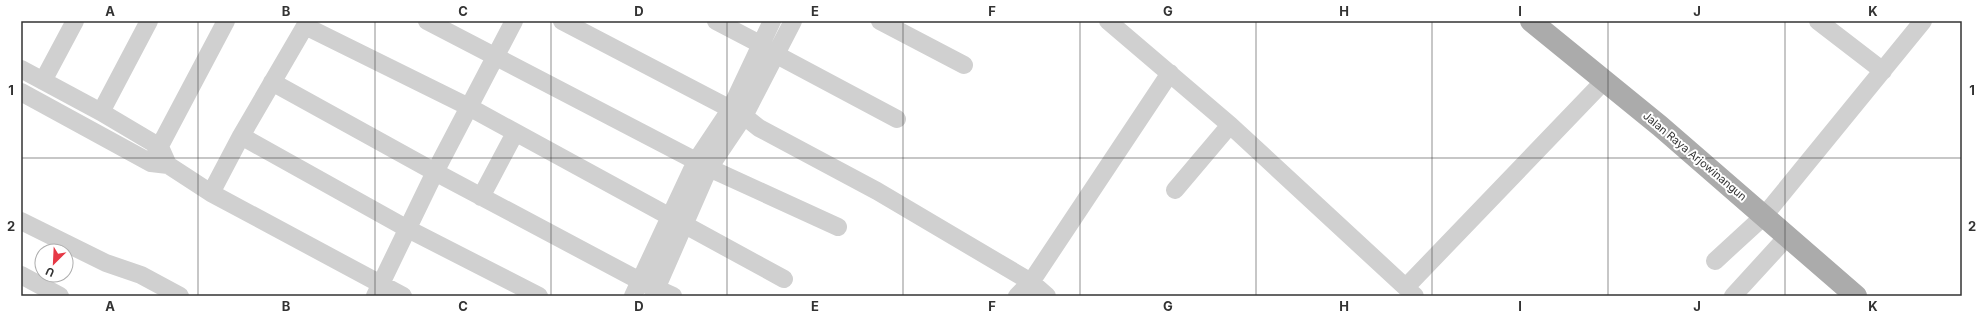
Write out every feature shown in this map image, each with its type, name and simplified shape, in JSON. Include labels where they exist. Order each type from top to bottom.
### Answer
[{"type":"main road","name":"Jalan Raya Arjowinangun","points":[[1532,21],[1660,126],[1856,296]]},
{"type":"street","points":[[44,81],[75,21]]},
{"type":"street","points":[[101,112],[149,21]]},
{"type":"street","points":[[151,163],[226,21]]},
{"type":"street","points":[[427,21],[702,164],[838,227]]},
{"type":"street","points":[[378,290],[406,228],[514,21]]},
{"type":"street","points":[[562,21],[737,113],[759,128],[877,191],[1032,282],[1047,296]]},
{"type":"street","points":[[716,21],[760,44]]},
{"type":"street","points":[[737,113],[760,44],[772,21]]},
{"type":"street","points":[[655,292],[678,221],[702,164],[775,54],[793,21]]},
{"type":"street","points":[[880,21],[964,65]]},
{"type":"street","points":[[1108,21],[1230,125],[1410,291],[1604,81]]},
{"type":"street","points":[[1818,21],[1883,71]]},
{"type":"street","points":[[1715,262],[1764,216],[1923,21]]},
{"type":"street","points":[[211,193],[241,136],[306,24],[469,108],[784,279]]},
{"type":"street","points":[[775,54],[897,119]]},
{"type":"street","points":[[21,69],[101,112],[160,147],[168,165]]},
{"type":"street","points":[[1017,296],[1032,282],[1170,73]]},
{"type":"street","points":[[272,82],[481,197],[637,288],[673,296]]},
{"type":"street","points":[[21,92],[151,163],[168,165],[211,193],[378,290],[403,296]]},
{"type":"street","points":[[1175,190],[1230,125]]},
{"type":"street","points":[[481,197],[515,133]]},
{"type":"street","points":[[241,136],[406,228],[539,296]]},
{"type":"street","points":[[21,221],[106,263],[141,275],[180,296]]},
{"type":"street","points":[[637,288],[678,221]]},
{"type":"street","points":[[1733,296],[1787,237]]},
{"type":"street","points":[[21,275],[60,296]]}]
